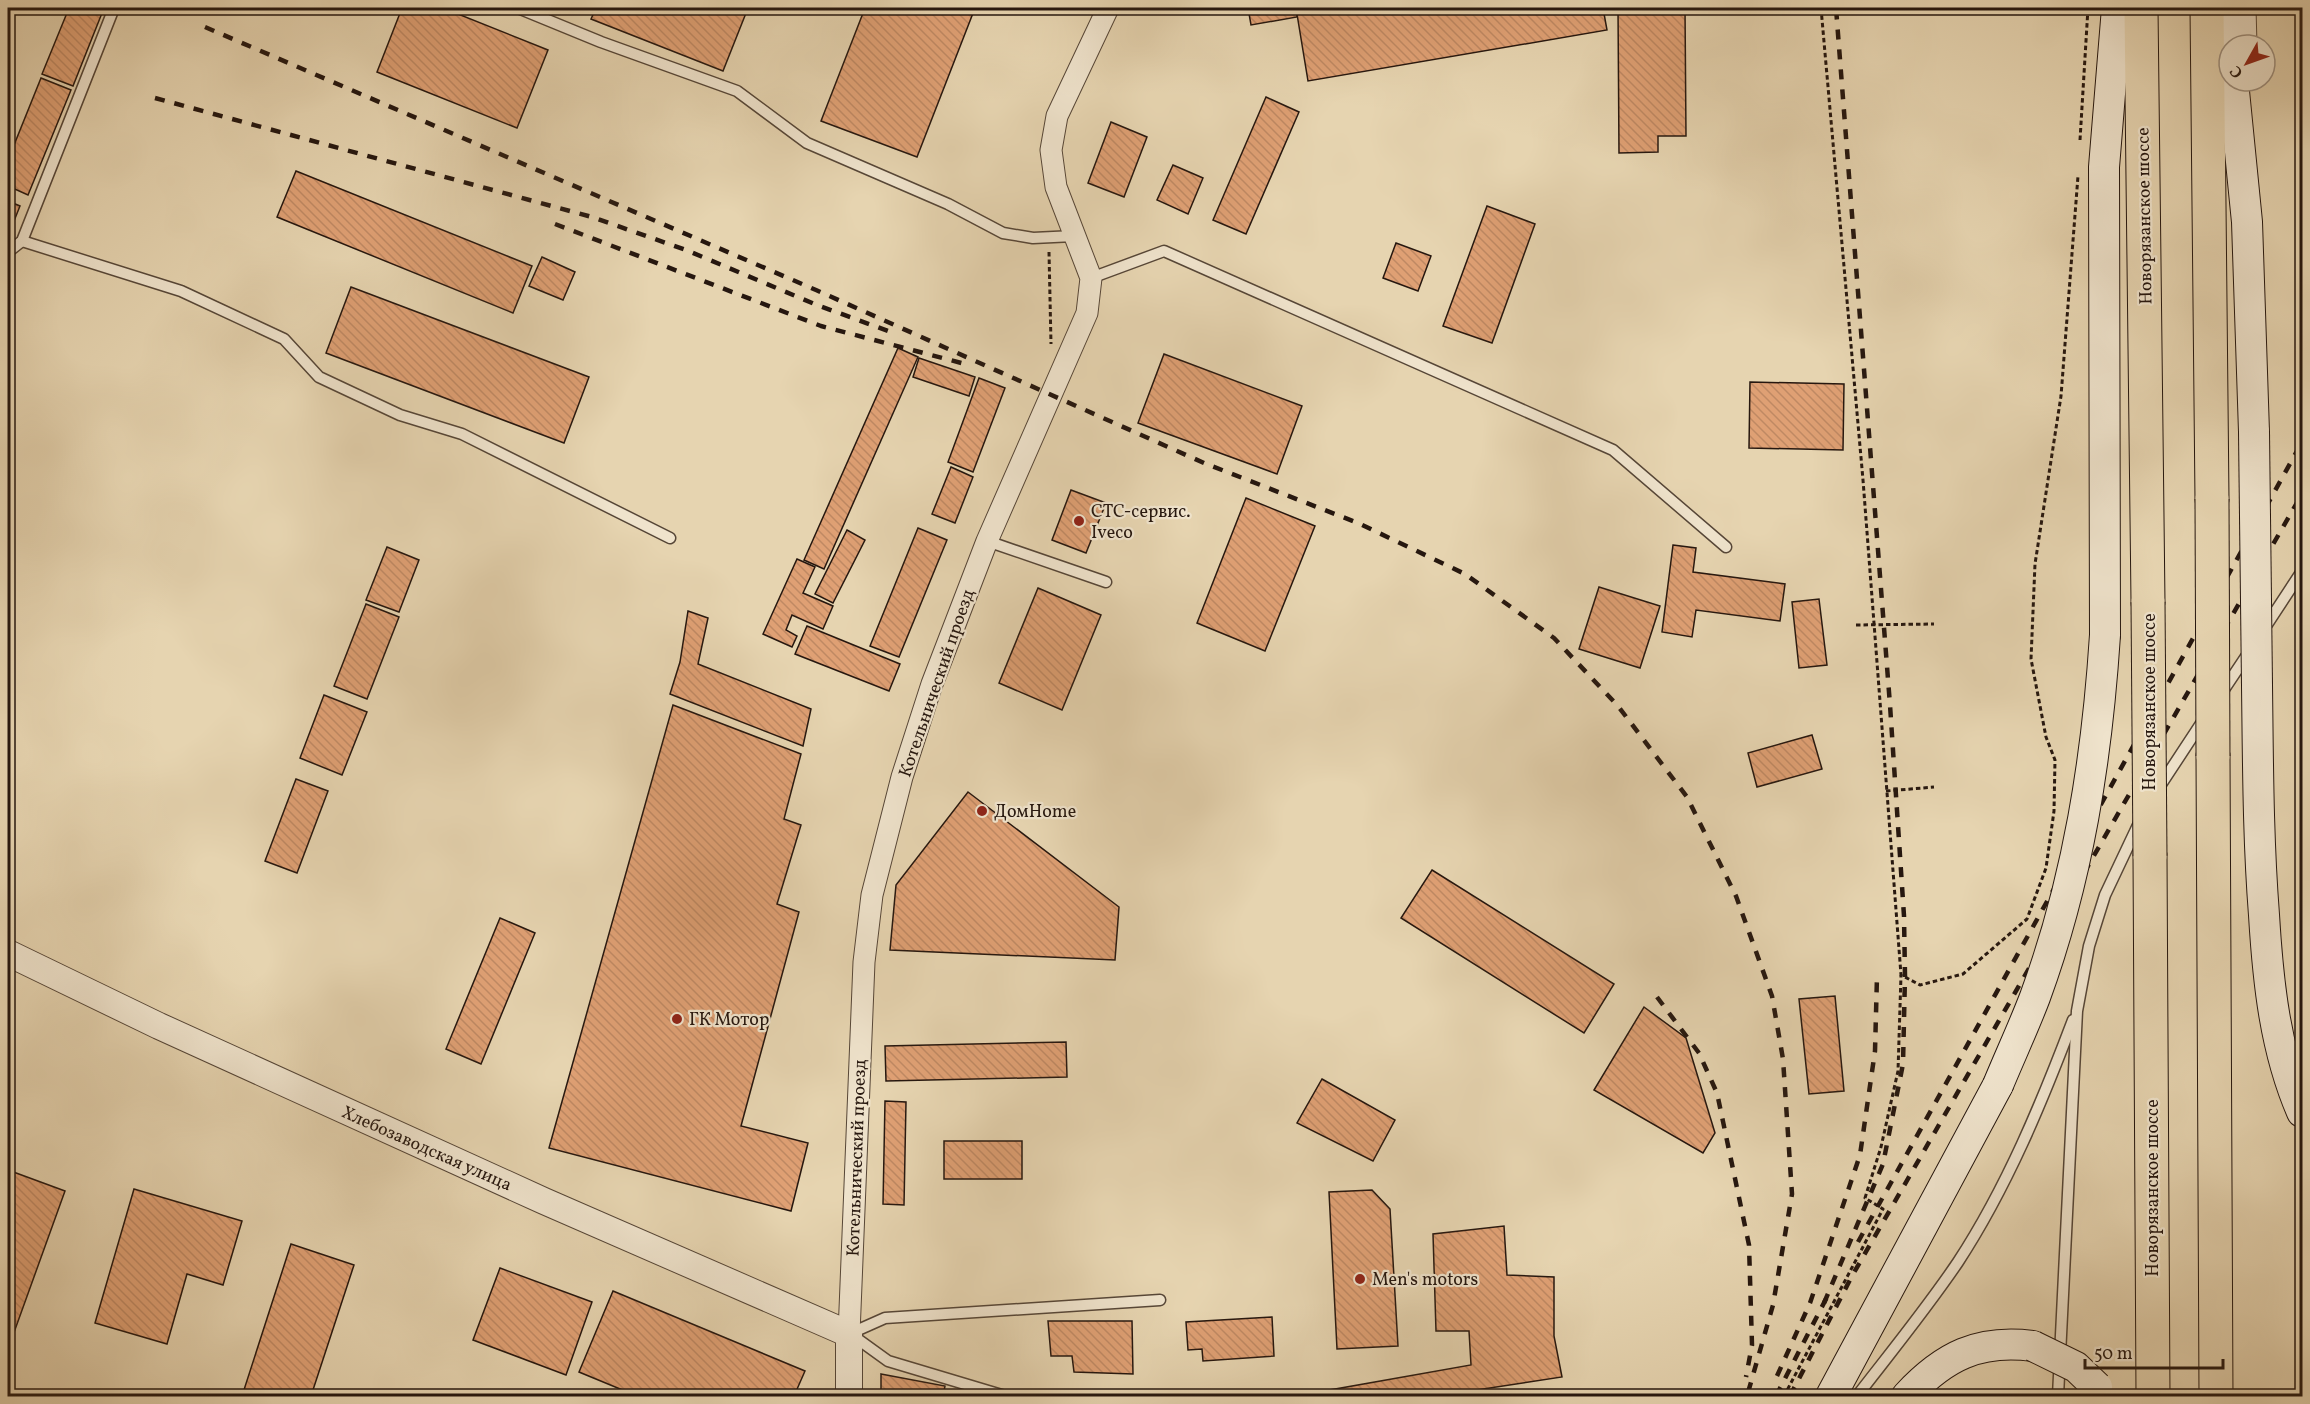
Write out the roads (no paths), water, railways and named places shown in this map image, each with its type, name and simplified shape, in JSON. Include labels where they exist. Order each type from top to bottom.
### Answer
[{"type":"highway","name":"Новорязанское шоссе","points":[[2141,8],[2148,602],[2153,1396]]},
{"type":"highway","points":[[2207,8],[2212,499],[2216,1396]]},
{"type":"main road","points":[[1831,1396],[1998,1085],[2035,997],[2072,874],[2087,805],[2095,753],[2104,635],[2104,167],[2117,8]]},
{"type":"main road","points":[[2226,8],[2229,33]]},
{"type":"main road","points":[[2235,93],[2247,222],[2254,432],[2259,851],[2267,969],[2280,1044],[2302,1112]]},
{"type":"main road","points":[[1907,1396],[1925,1377],[1960,1354],[1982,1347],[2011,1343],[2034,1346],[2076,1367],[2100,1392]]},
{"type":"street","name":"Котельнический проезд","points":[[849,1396],[849,1334],[864,962],[872,895],[902,777],[932,684],[987,541],[1087,313],[1091,278],[1056,187],[1051,150],[1057,116],[1108,8]]},
{"type":"street","points":[[2245,8],[2246,33]]},
{"type":"street","points":[[2246,93],[2247,222]]},
{"type":"street","name":"Хлебозаводская улица","points":[[8,953],[159,1026],[523,1191],[849,1334]]},
{"type":"lane","points":[[8,252],[22,241],[114,8]]},
{"type":"lane","points":[[518,8],[601,42],[737,91],[807,143],[948,204],[1003,233],[1033,238],[1074,236]]},
{"type":"lane","points":[[22,241],[191,296],[284,339],[319,377],[400,415],[462,434],[670,538]]},
{"type":"lane","points":[[1091,278],[1164,251],[1614,450],[1726,547]]},
{"type":"lane","points":[[987,541],[1106,582]]},
{"type":"lane","points":[[2058,1396],[2077,1011],[2089,946],[2098,916],[2131,837],[2162,782],[2302,571]]},
{"type":"lane","points":[[2286,597],[2302,579]]},
{"type":"lane","points":[[1857,1396],[1958,1261],[1991,1203],[2049,1084],[2077,1011]]},
{"type":"lane","points":[[849,1334],[885,1318],[1160,1300]]},
{"type":"lane","points":[[849,1334],[888,1361],[1005,1396]]},
{"type":"railway","points":[[1824,1303],[1883,1164],[1903,1064],[1905,976],[1904,916],[1890,705],[1836,8]]},
{"type":"railway","points":[[205,27],[816,290],[1204,463],[1358,523],[1465,574],[1554,638],[1618,706],[1687,797],[1736,896],[1772,996],[1783,1059],[1792,1194],[1773,1305],[1747,1396]]},
{"type":"railway","points":[[155,98],[592,217],[686,250],[817,305],[888,331]]},
{"type":"railway","points":[[555,224],[821,326],[969,365]]},
{"type":"railway","points":[[1858,1242],[2302,442]]},
{"type":"railway","points":[[1790,1396],[1852,1276],[2302,494]]},
{"type":"railway","points":[[1777,1376],[1810,1303],[1860,1155],[1875,1051],[1877,976]]},
{"type":"railway","points":[[1657,997],[1699,1053],[1717,1093],[1749,1245],[1752,1345],[1746,1377]]},
{"type":"railway","points":[[1776,1396],[1827,1297]]},
{"type":"place","name":"СТС-сервис. Iveco","points":[[1079,521]]},
{"type":"place","name":"ДомHome","points":[[982,811]]},
{"type":"place","name":"ГК Мотор","points":[[677,1019]]},
{"type":"place","name":"Men's motors","points":[[1360,1279]]}]
